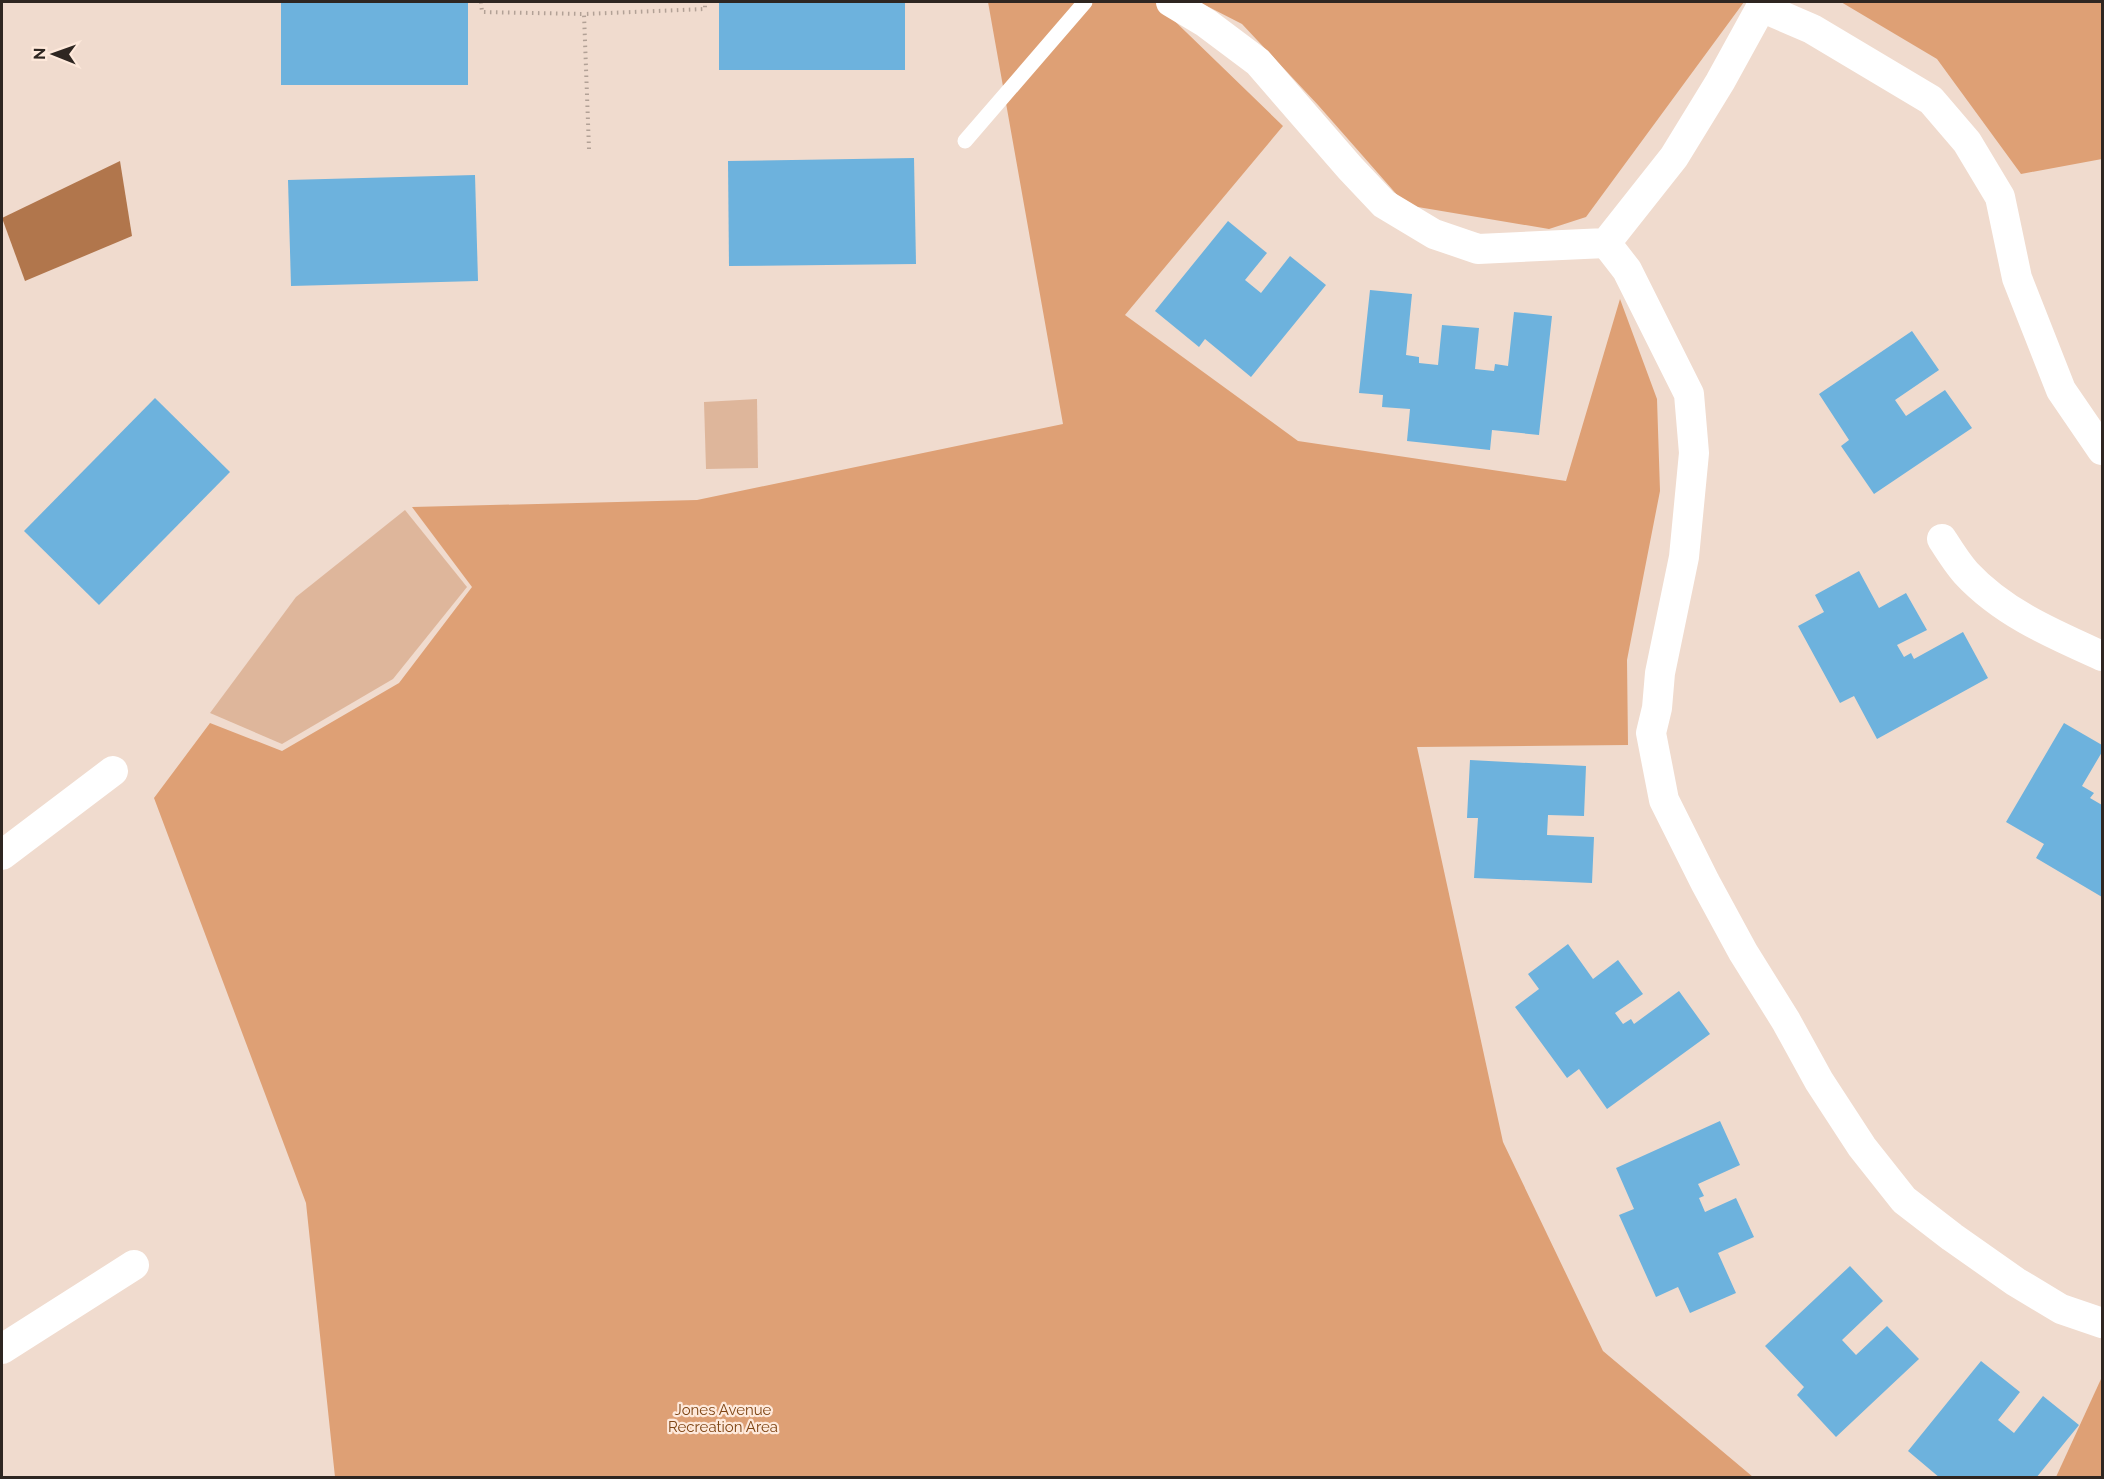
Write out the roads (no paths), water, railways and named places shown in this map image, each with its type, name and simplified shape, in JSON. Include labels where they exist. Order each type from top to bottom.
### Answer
[{"type":"street","points":[[1171,2],[1206,23],[1258,62],[1384,204],[1434,234],[1478,249],[1606,243],[1674,157],[1720,82],[1762,4],[1812,28],[1931,100],[1967,142],[2000,197],[2017,278],[2061,390],[2103,450]]},
{"type":"street","points":[[1606,243],[1627,270],[1689,394],[1694,453],[1684,557],[1660,673],[1657,708],[1651,733],[1664,800],[1732,932],[1819,1081],[1862,1147],[1904,1200],[2016,1282],[2061,1309],[2103,1323]]},
{"type":"street","points":[[1942,539],[1964,571],[1990,596],[2027,621],[2103,656]]},
{"type":"street","points":[[2,855],[113,771]]},
{"type":"street","points":[[2,1349],[134,1265]]},
{"type":"lane","points":[[965,141],[1085,2]]},
{"type":"park label","name":"Jones Avenue Recreation Area","points":[[723,1418]]}]
